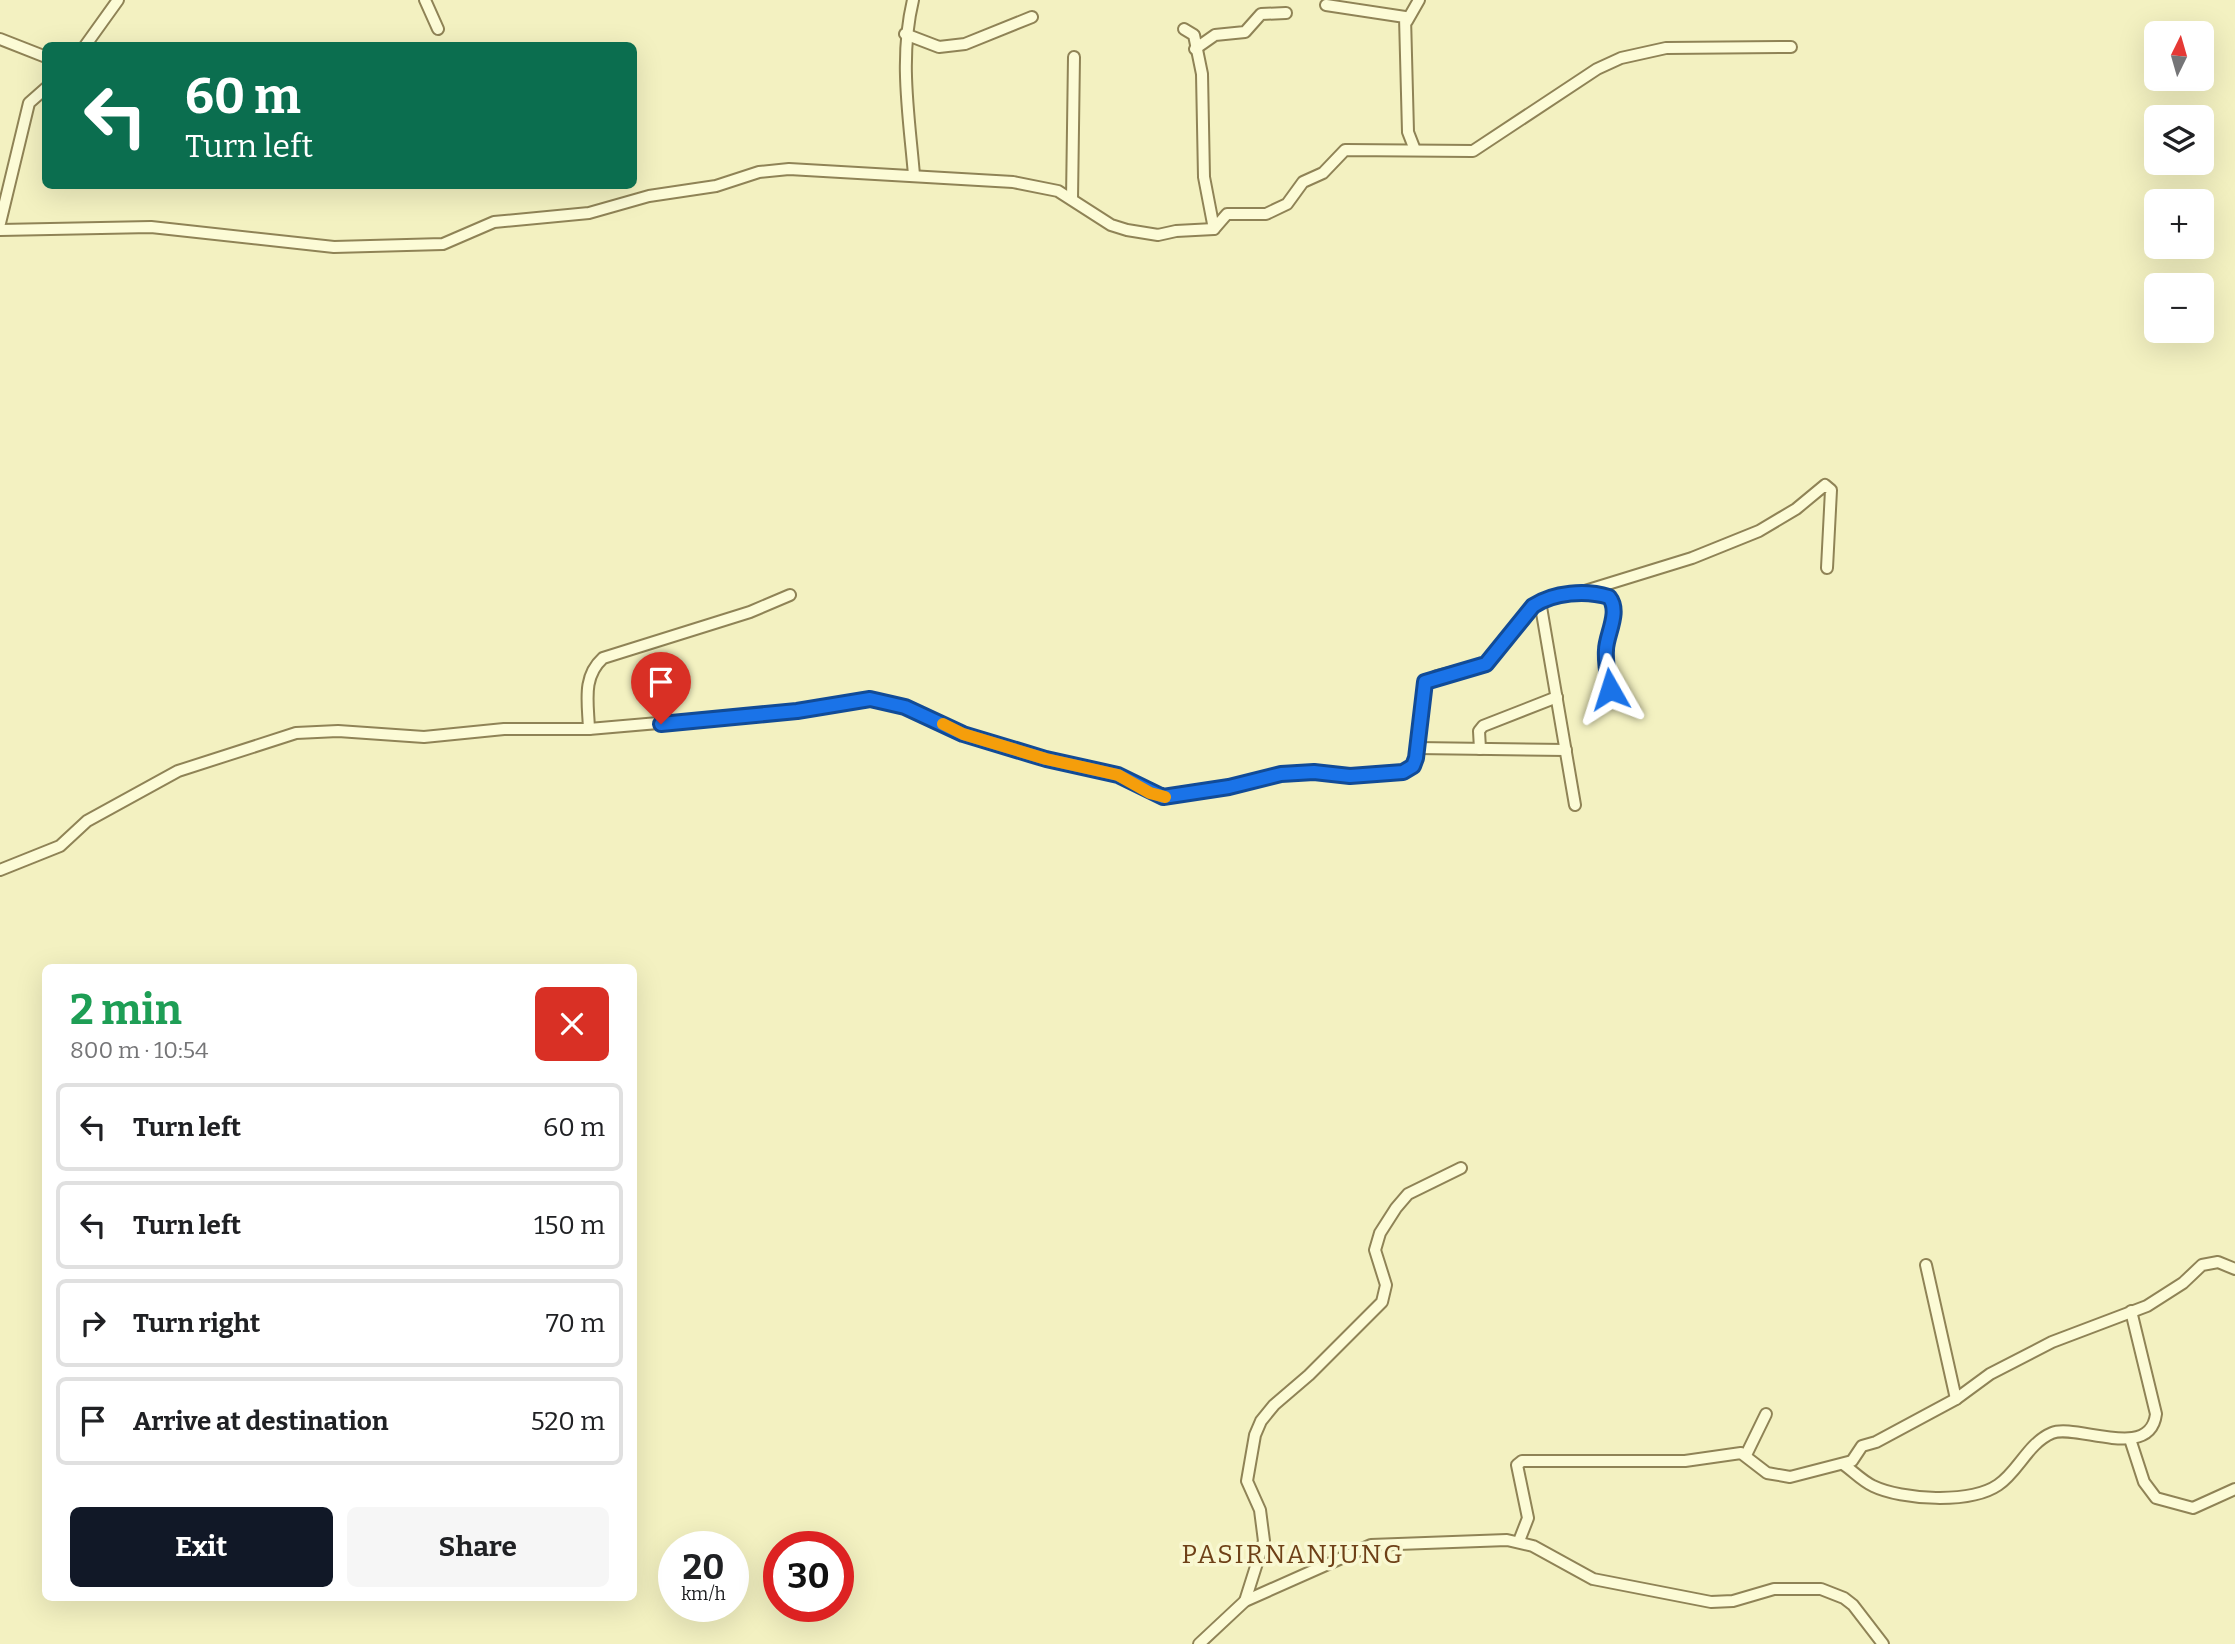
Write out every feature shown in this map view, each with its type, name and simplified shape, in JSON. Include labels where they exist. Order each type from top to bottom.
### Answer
[{"type":"street","points":[[88,42],[118,0]]},
{"type":"street","points":[[425,0],[438,29]]},
{"type":"street","points":[[913,0],[905,34],[914,176]]},
{"type":"street","points":[[1415,150],[1408,132],[1407,21],[1419,0]]},
{"type":"street","points":[[1326,5],[1400,15],[1407,21]]},
{"type":"street","points":[[1195,50],[1215,35],[1245,32],[1261,14],[1286,13]]},
{"type":"street","points":[[905,34],[939,47],[965,44],[1032,17]]},
{"type":"street","points":[[1184,29],[1194,35],[1202,74],[1204,177],[1214,229]]},
{"type":"street","points":[[0,38],[42,55]]},
{"type":"street","points":[[0,230],[151,228],[334,247],[443,244],[494,222],[589,213],[649,196],[716,186],[771,170],[1013,182],[1058,191],[1111,225],[1147,235],[1214,229],[1227,214],[1266,214],[1287,204],[1303,182],[1323,173],[1345,150],[1473,151],[1597,69],[1641,51],[1666,48],[1791,47]]},
{"type":"street","points":[[1072,199],[1074,57]]},
{"type":"street","points":[[0,223],[29,103],[42,92]]},
{"type":"street","points":[[0,870],[60,846],[87,821],[178,771],[292,733],[338,731],[424,737],[505,729],[589,729],[735,718],[870,699],[905,707],[963,734],[1046,759],[1118,775],[1163,797],[1229,787],[1281,774],[1314,772],[1350,776],[1403,772],[1413,766],[1424,683],[1437,676],[1486,664],[1541,601],[1584,592],[1692,558],[1759,531],[1796,509],[1825,485],[1830,490],[1827,568]]},
{"type":"street","points":[[1584,592],[1609,597],[1613,603],[1611,635],[1605,651],[1610,689]]},
{"type":"street","points":[[589,729],[588,677],[594,666],[603,658],[750,612],[790,595]]},
{"type":"street","points":[[1541,601],[1575,805]]},
{"type":"street","points":[[1480,749],[1479,731],[1483,726],[1557,697]]},
{"type":"street","points":[[1417,748],[1566,750]]},
{"type":"street","points":[[1245,1601],[1264,1541],[1260,1510],[1247,1481],[1258,1428],[1274,1405],[1309,1375],[1382,1302],[1386,1285],[1375,1250],[1380,1233],[1396,1208],[1408,1194],[1461,1168]]},
{"type":"street","points":[[1519,1541],[1528,1518],[1518,1466],[1522,1461],[1685,1461],[1746,1455],[1767,1473],[1781,1477],[1843,1464],[1852,1461],[1861,1446],[1876,1442],[1956,1399],[1990,1374],[2052,1342],[2165,1296],[2206,1263],[2218,1262],[2235,1269]]},
{"type":"street","points":[[1926,1265],[1956,1399]]},
{"type":"street","points":[[1843,1464],[1871,1485],[1884,1490],[1933,1499],[1959,1498],[1998,1485],[2037,1444],[2053,1433],[2130,1439],[2151,1427],[2156,1414],[2131,1311]]},
{"type":"street","points":[[1746,1455],[1766,1414]]},
{"type":"street","points":[[2130,1439],[2144,1482],[2156,1498],[2193,1508],[2235,1489]]},
{"type":"street","points":[[1199,1644],[1245,1601],[1371,1545],[1519,1541],[1593,1579],[1711,1602],[1733,1601],[1774,1589],[1821,1590],[1844,1598],[1853,1605],[1883,1644]]},
{"type":"slow traffic","points":[[943,724],[963,734],[1046,759],[1118,775],[1150,793],[1165,797]]},
{"type":"district","name":"PASIRNANJUNG","points":[[1293,1554]]},
{"type":"route","points":[[661,724],[797,711],[870,699],[905,707],[963,734],[1046,759],[1118,775],[1150,793],[1163,797],[1229,787],[1281,774],[1314,772],[1350,776],[1403,772],[1413,766],[1416,758],[1425,682],[1437,676],[1483,666],[1533,606],[1541,601],[1584,592],[1612,599],[1611,635],[1605,651],[1610,689]]}]
